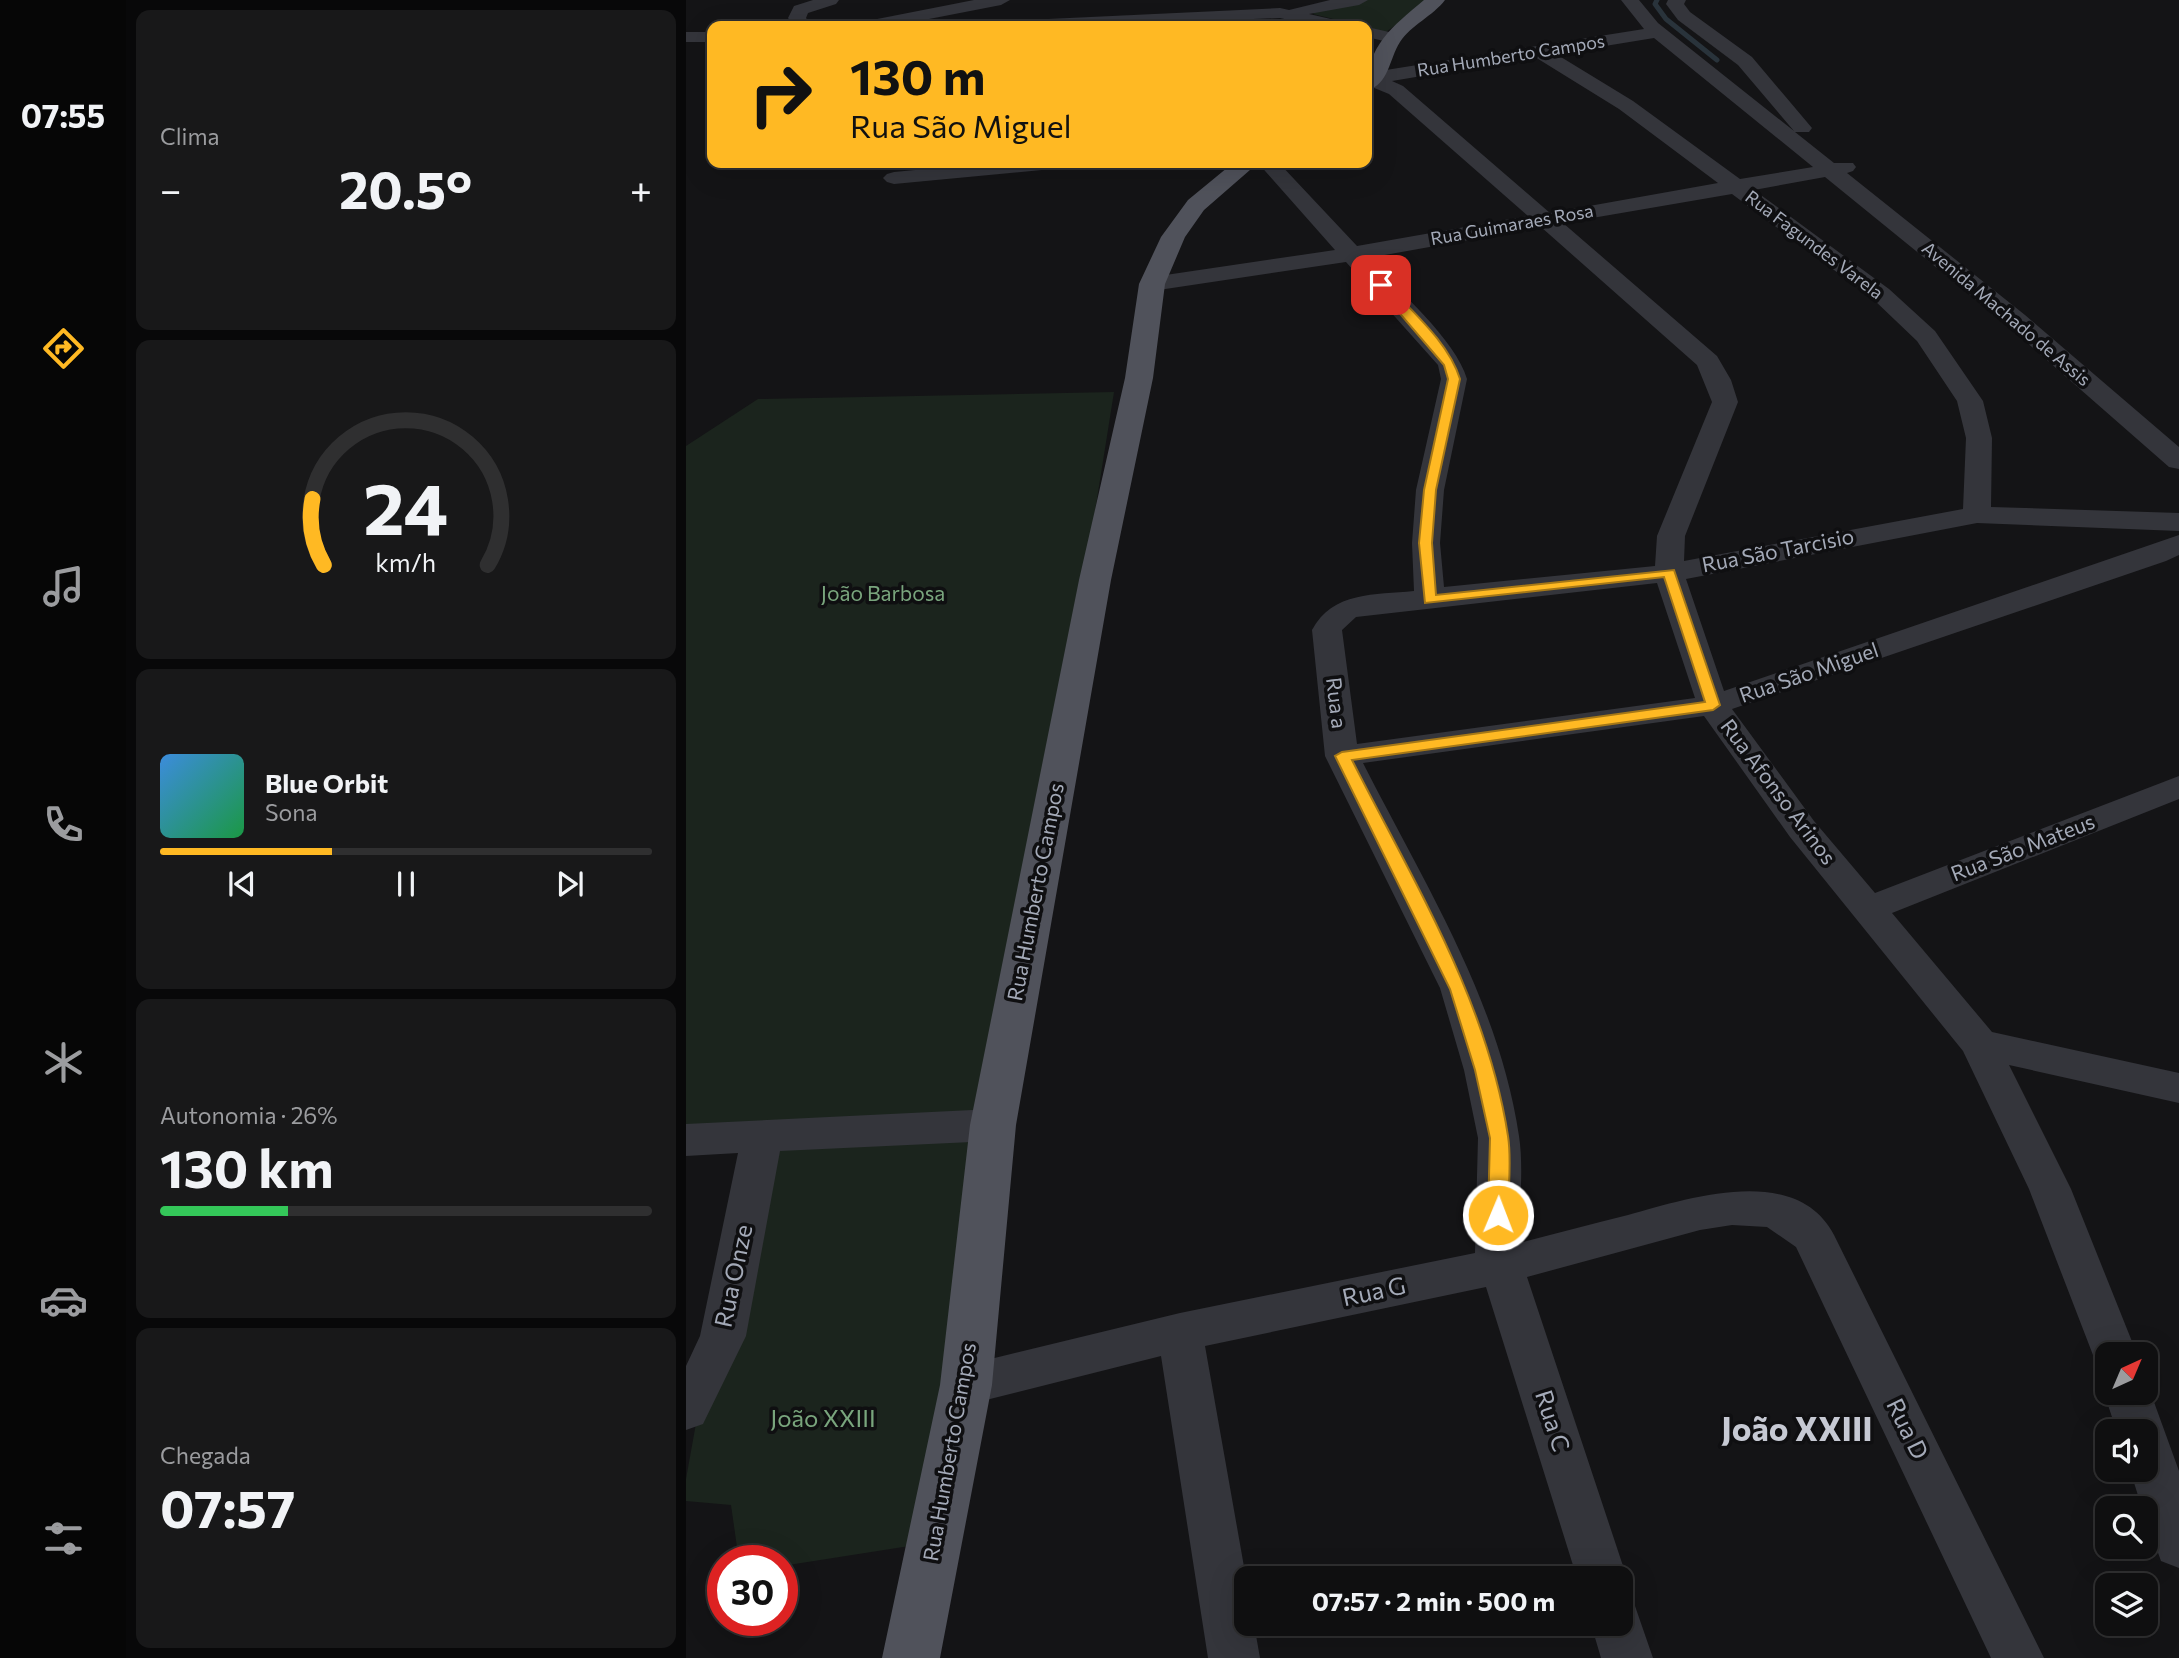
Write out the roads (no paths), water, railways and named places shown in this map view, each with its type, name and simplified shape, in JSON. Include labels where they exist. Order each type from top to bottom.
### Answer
[{"type":"main road","points":[[1372,75],[1392,38],[1435,0]]},
{"type":"main road","name":"Rua Humberto Campos","points":[[911,1658],[966,1385],[993,1125],[1095,580],[1139,378],[1152,284],[1172,237],[1196,205],[1241,168]]},
{"type":"street","points":[[799,21],[797,18],[800,10],[830,0]]},
{"type":"street","points":[[862,21],[910,0]]},
{"type":"street","points":[[900,21],[1001,0]]},
{"type":"street","points":[[1165,21],[1280,13],[1359,0]]},
{"type":"street","name":"Avenida Machado de Assis","points":[[1630,0],[1658,32],[1733,94],[1839,168],[2179,436]]},
{"type":"street","name":"Avenida Machado de Assis","points":[[1677,0],[1675,4],[1684,16],[1745,61],[1839,168],[2179,460]]},
{"type":"street","points":[[1280,13],[1316,21]]},
{"type":"street","name":"Rua Humberto Campos","points":[[1372,80],[1658,32]]},
{"type":"street","points":[[1372,33],[1392,38]]},
{"type":"street","points":[[686,37],[707,37]]},
{"type":"street","name":"Rua Fagundes Varela","points":[[1538,51],[1626,106],[1735,186],[1881,294],[1926,336],[1970,401],[1979,438],[1977,515]]},
{"type":"street","name":"Rua Afonso Arinos","points":[[1372,82],[1396,90],[1708,361],[1725,402],[1671,536],[1669,573],[1713,705],[1802,829],[1979,1045],[2050,1189],[2109,1342]]},
{"type":"street","points":[[894,178],[999,168]]},
{"type":"street","points":[[1273,168],[1450,364],[1454,379],[1430,490],[1426,543],[1430,600]]},
{"type":"street","name":"Rua Guimaraes Rosa","points":[[1152,284],[1352,254],[1839,168]]},
{"type":"street","name":"Rua São Tarcisio","points":[[1338,614],[1362,605],[1669,573],[1977,515],[2179,522]]},
{"type":"street","name":"Rua São Miguel","points":[[1342,756],[1713,705],[2156,555],[2179,544]]},
{"type":"street","name":"Rua a","points":[[1338,614],[1327,630],[1342,756],[1459,989],[1485,1070],[1499,1138],[1497,1267]]},
{"type":"street","name":"Rua São Mateus","points":[[1868,909],[2179,788]]},
{"type":"street","points":[[1979,1045],[2179,1088]]},
{"type":"street","points":[[686,1140],[993,1125]]},
{"type":"street","name":"Rua Onze","points":[[686,1409],[723,1336],[762,1137]]},
{"type":"street","name":"Rua G","points":[[966,1385],[1180,1332],[1497,1267],[1700,1213],[1733,1207],[1757,1207],[1781,1212]]},
{"type":"street","name":"Rua D","points":[[1781,1212],[1794,1219],[1812,1236],[2018,1658]]},
{"type":"street","name":"Rua C","points":[[1497,1267],[1510,1287],[1598,1566]]},
{"type":"street","points":[[1180,1332],[1234,1658]]},
{"type":"street","points":[[2158,1481],[2179,1545]]},
{"type":"street","points":[[1621,1636],[1628,1658]]},
{"type":"waterway","points":[[1657,0],[1655,4],[1666,19],[1717,60]]},
{"type":"district","name":"João XXIII","points":[[1797,1429]]},
{"type":"park label","name":"João Barbosa","points":[[883,594]]}]
